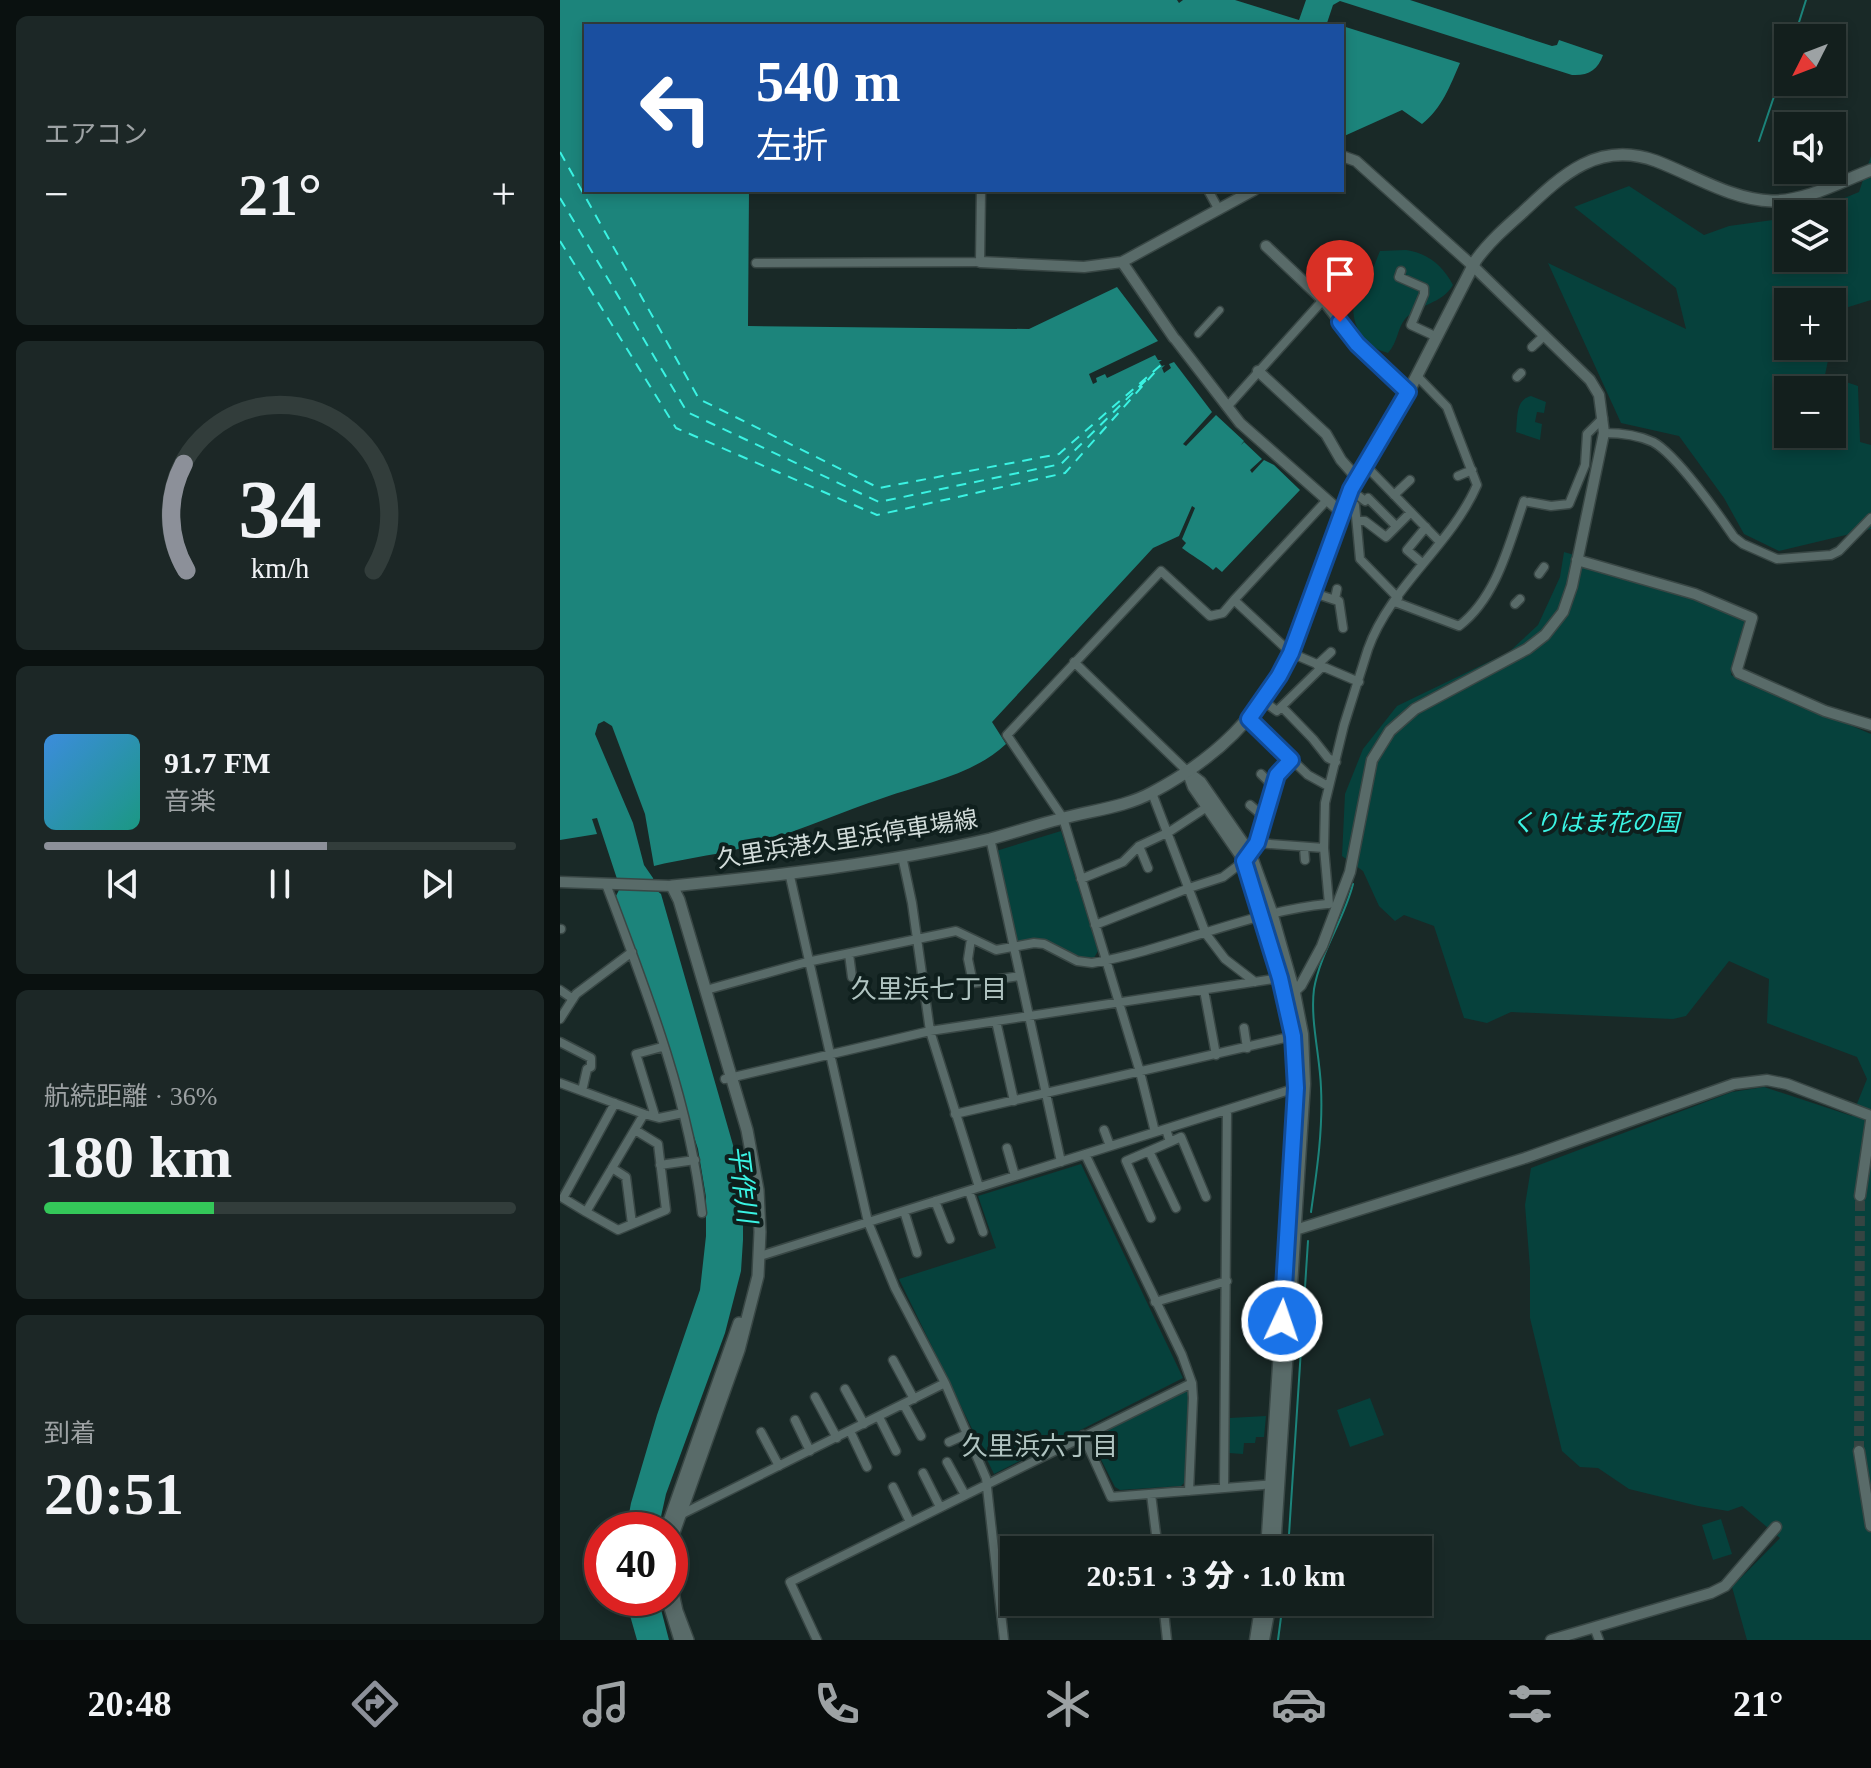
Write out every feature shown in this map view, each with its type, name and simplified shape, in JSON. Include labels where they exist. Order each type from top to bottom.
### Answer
[{"type":"main road","name":"久里浜港久里浜停車場線","points":[[666,886],[902,856],[990,838],[1120,805],[1152,793],[1188,772],[1226,743],[1249,719],[1291,653],[1357,478],[1417,376],[1473,266],[1490,243],[1564,174],[1584,163],[1627,155],[1647,158],[1742,196],[1773,201],[1802,197],[1871,170]]},
{"type":"main road","points":[[666,886],[679,900],[706,990],[744,1143],[749,1175],[753,1256],[736,1334],[672,1512]]},
{"type":"main road","points":[[666,886],[747,1130],[760,1212],[760,1256],[754,1297],[739,1350],[679,1512]]},
{"type":"main road","points":[[673,1616],[680,1640]]},
{"type":"main road","points":[[679,1616],[688,1640]]},
{"type":"street","points":[[1290,996],[1316,959],[1332,904],[1353,860],[1363,794],[1372,760],[1381,743],[1415,709],[1527,649],[1545,635],[1563,612],[1604,433],[1599,395],[1590,380],[1473,266],[1356,161],[1344,157]]},
{"type":"street","points":[[980,262],[981,192]]},
{"type":"street","points":[[1209,192],[1219,210]]},
{"type":"street","points":[[756,263],[980,262],[1080,267],[1122,262],[1250,192]]},
{"type":"street","points":[[1266,246],[1323,300],[1357,344],[1408,392]]},
{"type":"street","points":[[1312,290],[1344,255]]},
{"type":"street","points":[[1122,262],[1175,339],[1240,423],[1327,500],[1344,508],[1355,505],[1360,559],[1397,600],[1459,626],[1467,620],[1504,563],[1526,502],[1551,506],[1569,504],[1585,465],[1587,434],[1603,418]]},
{"type":"street","points":[[1401,271],[1399,277],[1424,288],[1411,325],[1437,337]]},
{"type":"street","points":[[1227,407],[1323,300]]},
{"type":"street","points":[[1198,334],[1220,310]]},
{"type":"street","points":[[1532,347],[1545,335]]},
{"type":"street","points":[[1258,371],[1326,434],[1341,460],[1357,478]]},
{"type":"street","points":[[1332,904],[1324,848],[1328,786],[1372,637],[1470,500],[1477,485],[1447,407],[1417,376]]},
{"type":"street","points":[[1604,433],[1645,439],[1659,446],[1734,537],[1777,559],[1831,555],[1839,551],[1871,518]]},
{"type":"street","points":[[1364,464],[1440,542]]},
{"type":"street","points":[[1458,476],[1472,470]]},
{"type":"street","points":[[1394,495],[1410,480]]},
{"type":"street","points":[[1360,497],[1365,501],[1368,498],[1396,526]]},
{"type":"street","points":[[1155,1132],[1140,1072],[1063,818],[1007,735],[1161,571],[1210,616],[1223,613],[1327,500]]},
{"type":"street","points":[[1358,521],[1365,521],[1386,537],[1411,512]]},
{"type":"street","points":[[1422,563],[1407,550],[1426,527]]},
{"type":"street","points":[[1577,560],[1695,594],[1752,618],[1737,669],[1739,673],[1825,711],[1871,725]]},
{"type":"street","points":[[1337,589],[1335,599],[1339,601],[1343,628]]},
{"type":"street","points":[[1314,593],[1339,601]]},
{"type":"street","points":[[1234,600],[1291,653],[1359,682]]},
{"type":"street","points":[[1263,701],[1277,711],[1331,652]]},
{"type":"street","points":[[1074,662],[1201,782],[1251,853],[1303,1034],[1305,1084],[1268,1536]]},
{"type":"street","points":[[1282,707],[1328,758],[1336,762]]},
{"type":"street","points":[[1249,719],[1308,775],[1328,786]]},
{"type":"street","points":[[1095,925],[1223,877],[1251,853],[1277,775],[1291,760]]},
{"type":"street","points":[[1188,772],[1193,787],[1207,807],[1251,853]]},
{"type":"street","points":[[1261,774],[1274,787]]},
{"type":"street","points":[[1152,793],[1206,934],[1225,959],[1255,982]]},
{"type":"street","points":[[1250,805],[1265,818]]},
{"type":"street","points":[[1081,879],[1123,862],[1139,846],[1169,832],[1207,807]]},
{"type":"street","points":[[990,838],[1061,1162]]},
{"type":"street","points":[[1139,846],[1148,868]]},
{"type":"street","points":[[1304,847],[1305,860]]},
{"type":"street","points":[[1251,853],[1324,848]]},
{"type":"street","points":[[902,856],[930,1031],[979,1187]]},
{"type":"street","points":[[789,872],[868,1222],[895,1288],[945,1383],[986,1484],[1004,1640]]},
{"type":"street","points":[[560,882],[666,886]]},
{"type":"street","points":[[611,884],[683,1113],[695,1160],[702,1213]]},
{"type":"street","points":[[706,990],[807,962],[956,931],[996,950],[1044,944],[1087,963],[1106,961],[1267,915],[1332,904]]},
{"type":"street","points":[[1267,915],[1280,978],[1290,996],[1296,1088],[1291,1231]]},
{"type":"street","points":[[971,939],[968,959],[973,983],[1020,976]]},
{"type":"street","points":[[560,1019],[573,999],[632,952]]},
{"type":"street","points":[[849,954],[852,977]]},
{"type":"street","points":[[728,1078],[930,1031],[1280,978]]},
{"type":"street","points":[[560,990],[573,999]]},
{"type":"street","points":[[1204,990],[1216,1055]]},
{"type":"street","points":[[996,1021],[1014,1101]]},
{"type":"street","points":[[1244,1028],[1247,1048]]},
{"type":"street","points":[[955,1114],[1293,1036]]},
{"type":"street","points":[[560,1042],[591,1058],[582,1091]]},
{"type":"street","points":[[655,1116],[636,1054],[662,1047]]},
{"type":"street","points":[[1291,1231],[1525,1158],[1734,1084],[1767,1080],[1787,1084],[1871,1119],[1860,1196]]},
{"type":"street","points":[[560,1083],[659,1118],[683,1113]]},
{"type":"street","points":[[760,1256],[1296,1088]]},
{"type":"street","points":[[615,1103],[563,1198],[618,1230],[666,1210],[658,1144],[635,1130]]},
{"type":"street","points":[[1224,1488],[1227,1110]]},
{"type":"street","points":[[586,1212],[644,1114]]},
{"type":"street","points":[[1166,1129],[1170,1142]]},
{"type":"street","points":[[1104,1130],[1110,1146]]},
{"type":"street","points":[[1151,1218],[1126,1161],[1181,1137],[1206,1197]]},
{"type":"street","points":[[1007,1148],[1015,1176]]},
{"type":"street","points":[[1149,1151],[1176,1208]]},
{"type":"street","points":[[1085,1154],[1182,1355],[1192,1383],[1189,1491]]},
{"type":"street","points":[[660,1165],[695,1160]]},
{"type":"street","points":[[612,1168],[626,1177],[632,1224]]},
{"type":"street","points":[[969,1191],[983,1232]]},
{"type":"street","points":[[935,1201],[950,1239]]},
{"type":"street","points":[[904,1211],[917,1253]]},
{"type":"street","points":[[1155,1302],[1227,1281]]},
{"type":"street","points":[[893,1360],[914,1399]]},
{"type":"street","points":[[686,1512],[945,1383]]},
{"type":"street","points":[[817,1640],[790,1582],[1192,1383]]},
{"type":"street","points":[[845,1389],[864,1424]]},
{"type":"street","points":[[815,1397],[837,1438]]},
{"type":"street","points":[[904,1405],[921,1436]]},
{"type":"street","points":[[879,1417],[896,1451]]},
{"type":"street","points":[[795,1420],[810,1451]]},
{"type":"street","points":[[850,1431],[867,1467]]},
{"type":"street","points":[[761,1432],[779,1466]]},
{"type":"street","points":[[949,1442],[967,1434]]},
{"type":"street","points":[[1083,1435],[1111,1497],[1274,1484]]},
{"type":"street","points":[[1860,1455],[1871,1524]]},
{"type":"street","points":[[947,1462],[965,1495]]},
{"type":"street","points":[[923,1473],[940,1507]]},
{"type":"street","points":[[1274,1484],[1275,1536]]},
{"type":"street","points":[[893,1487],[910,1522]]},
{"type":"street","points":[[1151,1494],[1156,1536]]},
{"type":"street","points":[[1551,1640],[1711,1593],[1725,1586],[1776,1527]]},
{"type":"street","points":[[1164,1616],[1167,1640]]},
{"type":"street","points":[[1255,1640],[1259,1616]]},
{"type":"street","points":[[1264,1640],[1268,1616]]},
{"type":"street","points":[[1594,1627],[1599,1640]]},
{"type":"green space","points":[[1871,156],[1871,300],[1846,308],[1846,288],[1774,288],[1774,360],[1828,360],[1825,375],[1828,376],[1774,376],[1774,448],[1846,448],[1846,382],[1858,386],[1860,442],[1871,445],[1871,529],[1779,551],[1744,534],[1724,498],[1679,436],[1621,423],[1548,263],[1686,329],[1676,288],[1574,207],[1629,186],[1704,235],[1729,226],[1774,220],[1774,272],[1846,272],[1846,200],[1840,200],[1859,192]]},
{"type":"green space","points":[[1406,250],[1434,262],[1453,285],[1443,296],[1405,319],[1388,353],[1363,337],[1354,319],[1354,299],[1380,251]]},
{"type":"green space","points":[[1531,396],[1546,402],[1544,413],[1537,412],[1535,422],[1542,424],[1540,440],[1516,432],[1520,405]]},
{"type":"green space","name":"くりはま花の国","points":[[1564,552],[1695,590],[1748,621],[1731,675],[1871,734],[1871,1640],[1747,1640],[1732,1587],[1780,1538],[1742,1506],[1728,1511],[1629,1489],[1598,1468],[1580,1467],[1562,1451],[1530,1318],[1525,1205],[1531,1168],[1732,1092],[1764,1087],[1852,1116],[1867,1079],[1857,1057],[1767,1023],[1769,979],[1729,961],[1686,1016],[1673,1019],[1511,1012],[1487,1023],[1464,1018],[1434,926],[1404,915],[1395,921],[1379,906],[1363,871],[1342,856],[1345,794],[1363,749],[1397,706],[1509,652],[1538,625],[1560,577]]},
{"type":"green space","points":[[1061,831],[1098,951],[1092,961],[1055,946],[1016,941],[996,851]]},
{"type":"green space","points":[[1081,1164],[1183,1378],[994,1474],[899,1279],[996,1248],[978,1196]]},
{"type":"green space","points":[[1185,1390],[1189,1392],[1185,1482],[1181,1486],[1120,1490],[1115,1487],[1090,1438],[1092,1434]]},
{"type":"green space","points":[[1370,1398],[1384,1435],[1350,1447],[1337,1410]]},
{"type":"green space","points":[[1266,1416],[1264,1437],[1256,1437],[1255,1443],[1244,1443],[1243,1454],[1229,1453],[1230,1418]]},
{"type":"green space","points":[[1721,1519],[1732,1554],[1713,1560],[1702,1525]]},
{"type":"shaded area","points":[[560,0],[1177,0],[1179,3],[1183,0],[1235,0],[1299,20],[1306,0],[1410,0],[1552,46],[1557,45],[1559,40],[1603,55],[1592,71],[1572,75],[1340,1],[1333,5],[1327,24],[584,24],[584,192],[749,192],[748,326],[1029,329],[1117,287],[1158,341],[1089,374],[1093,384],[1097,382],[1096,378],[1105,374],[1107,378],[1155,355],[1162,360],[1159,362],[1162,366],[1165,365],[1162,368],[1164,373],[1174,362],[1212,412],[1183,444],[1186,446],[1216,415],[1244,441],[1241,445],[1244,442],[1262,459],[1250,470],[1252,473],[1264,460],[1274,465],[1300,490],[1222,572],[1216,567],[1213,570],[1182,548],[1186,543],[1182,539],[1195,508],[1192,506],[1179,536],[1153,548],[992,722],[1006,744],[993,755],[964,771],[775,838],[654,866],[645,814],[612,726],[604,721],[598,724],[595,734],[633,823],[644,865],[661,894],[733,1145],[743,1196],[741,1271],[725,1333],[662,1512],[629,1512],[657,1415],[700,1290],[706,1236],[706,1197],[698,1149],[616,896],[620,888],[597,818],[592,819],[597,834],[560,840]]},
{"type":"shaded area","points":[[1344,26],[1460,63],[1445,96],[1422,124],[1402,110],[1344,136]]},
{"type":"shaded area","points":[[630,1616],[663,1616],[669,1640],[637,1640]]},
{"type":"waterway","points":[[1798,24],[1806,0]]},
{"type":"waterway","points":[[1759,141],[1774,96]]},
{"type":"waterway","points":[[1311,1212],[1321,1104],[1313,1013],[1314,989],[1321,962],[1353,884]]},
{"type":"waterway","points":[[1289,1536],[1308,1241]]},
{"type":"waterway","points":[[1278,1640],[1281,1616]]},
{"type":"ferry route","points":[[560,152],[699,399],[879,488],[1059,454],[1161,365]]},
{"type":"ferry route","points":[[560,198],[687,412],[879,502],[1061,464],[1146,380]]},
{"type":"ferry route","points":[[560,241],[676,428],[877,515],[1065,473],[1155,372]]},
{"type":"tunnel","points":[[1859,1451],[1860,1196]]},
{"type":"district","name":"久里浜七丁目","points":[[929,989]]},
{"type":"district","name":"久里浜六丁目","points":[[1040,1446]]},
{"type":"route","points":[[1282,1321],[1296,1088],[1293,1036],[1286,999],[1244,861],[1257,843],[1277,775],[1291,760],[1249,719],[1291,653],[1351,489],[1408,392],[1357,344],[1340,322]]},
{"type":"water label","name":"平作川","points":[[743,1184]]}]
